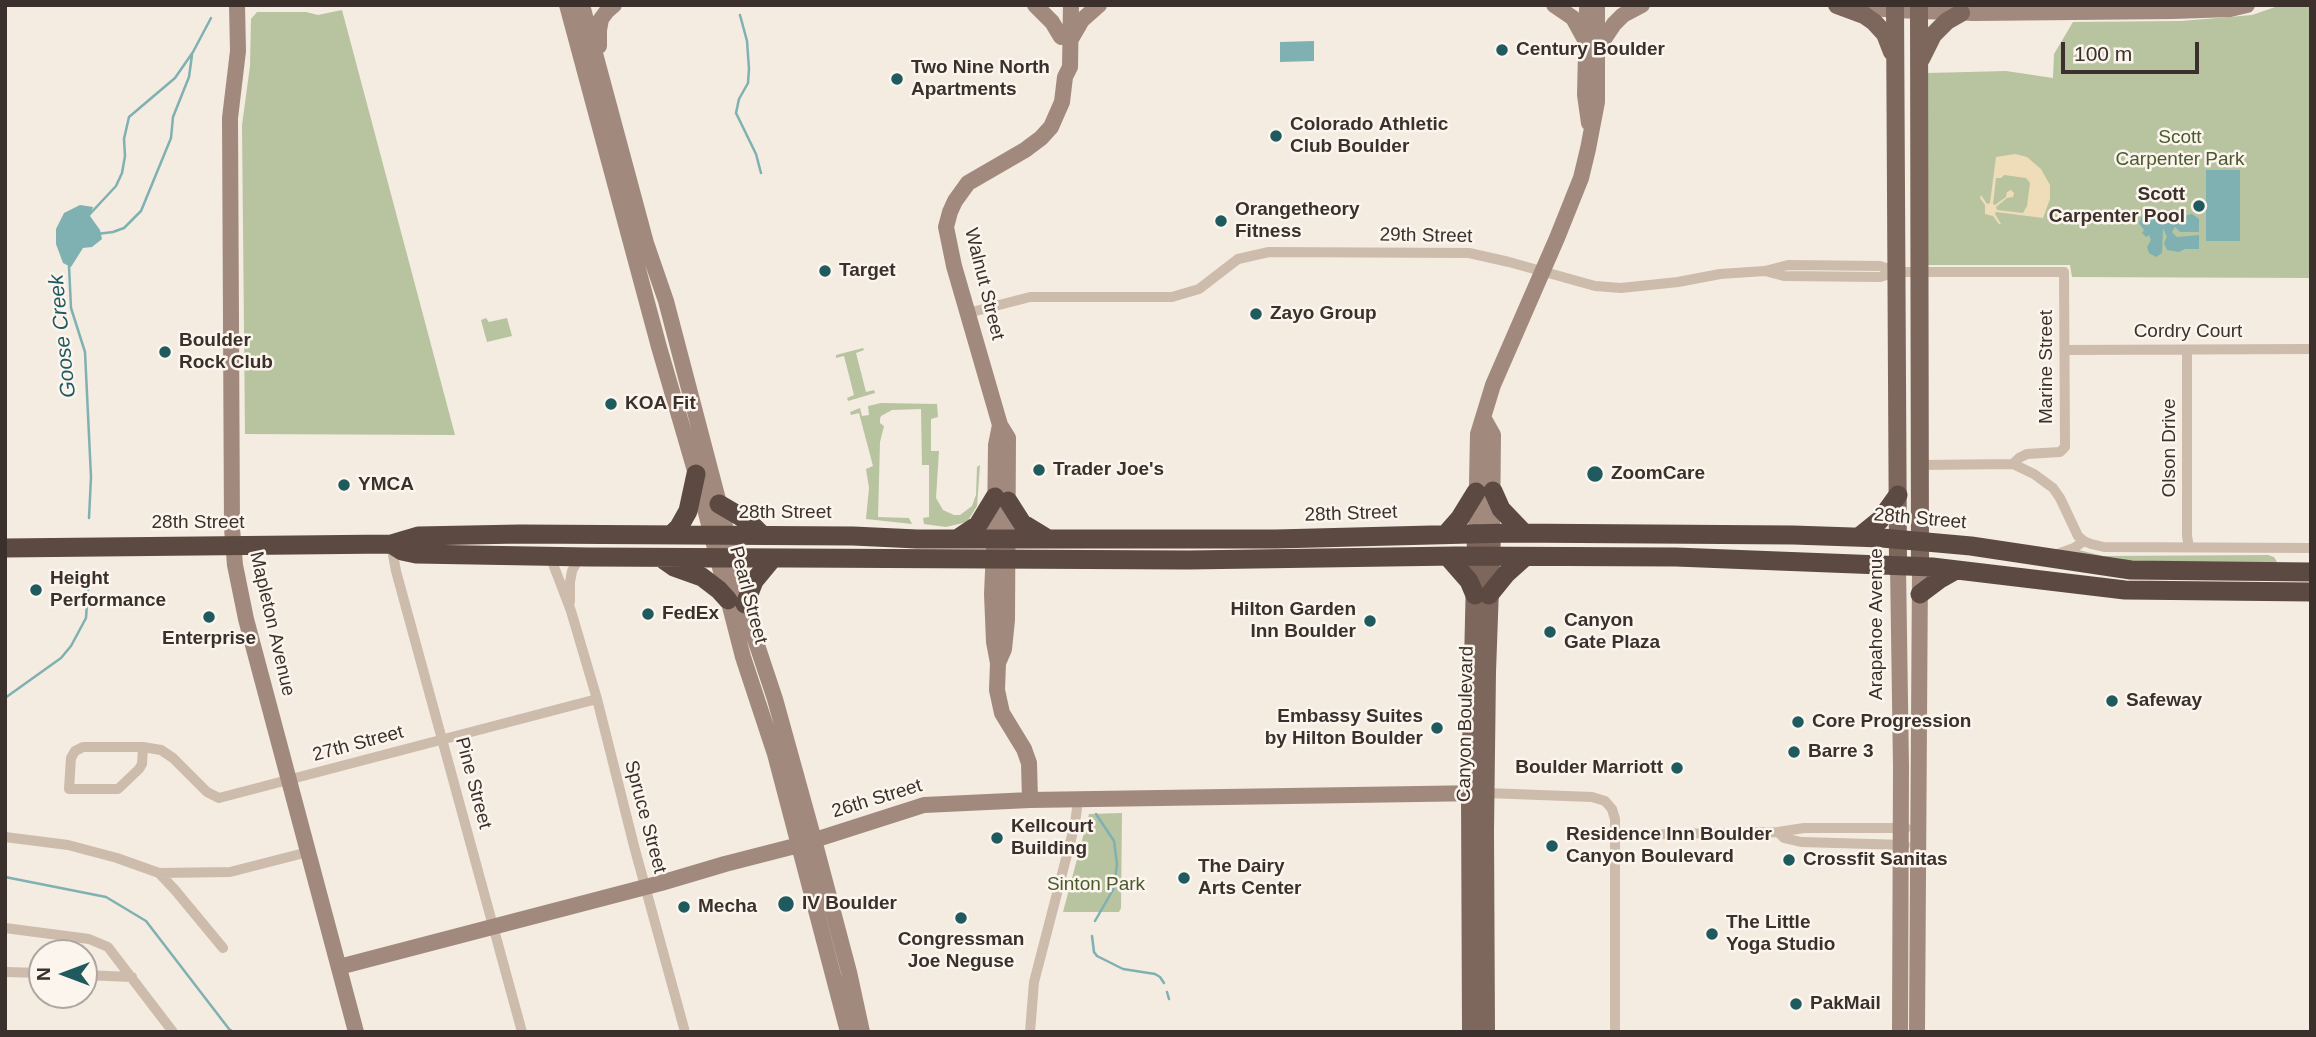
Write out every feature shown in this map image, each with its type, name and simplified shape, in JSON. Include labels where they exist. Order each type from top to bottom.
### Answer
[{"type":"highway","points":[[672,534],[688,511],[696,474]]},
{"type":"highway","points":[[1446,534],[1485,491],[1524,533]]},
{"type":"highway","points":[[1859,537],[1880,520],[1898,495]]},
{"type":"highway","points":[[957,539],[978,525],[1001,499],[1022,523],[1049,539]]},
{"type":"highway","points":[[719,504],[730,508],[762,535]]},
{"type":"highway","name":"28th Street","points":[[5,548],[391,544],[418,536],[672,534],[957,539],[1276,539],[1524,533],[1859,537],[1920,541],[2139,571],[2311,572]]},
{"type":"highway","name":"28th Street","points":[[391,544],[402,551],[416,554],[550,556],[1000,559],[1676,557],[1920,567],[2125,590],[2271,592]]},
{"type":"highway","points":[[1448,556],[1482,595],[1525,558]]},
{"type":"highway","points":[[660,557],[674,567],[702,577],[736,602],[772,558]]},
{"type":"highway","points":[[1920,594],[1956,570]]},
{"type":"highway","points":[[2271,592],[2311,592]]},
{"type":"main road","points":[[1837,5],[1864,15],[1881,28],[1888,39],[1895,67]]},
{"type":"main road","name":"Arapahoe Avenue","points":[[1895,8],[1898,566]]},
{"type":"main road","points":[[1919,8],[1920,567]]},
{"type":"main road","points":[[1918,65],[1934,34],[1947,21],[1961,13]]},
{"type":"main road","name":"Canyon Boulevard","points":[[1471,1032],[1484,533]]},
{"type":"main road","name":"Canyon Boulevard","points":[[1478,793],[1485,853],[1486,1032]]},
{"type":"street","name":"Mapleton Avenue","points":[[237,5],[238,51],[230,118],[233,546],[246,619],[356,1032]]},
{"type":"street","name":"Pearl Street","points":[[567,5],[659,347],[696,474],[719,535],[758,703],[806,842],[856,1003],[862,1032]]},
{"type":"street","name":"Pearl Street","points":[[582,5],[646,243],[666,300],[719,504],[719,535]]},
{"type":"street","points":[[601,76],[598,37],[600,25],[604,15],[614,5]]},
{"type":"street","points":[[1035,5],[1066,38],[1099,5]]},
{"type":"street","name":"Walnut Street","points":[[1062,5],[1066,38]]},
{"type":"street","name":"Walnut Street","points":[[1030,800],[1029,763],[1024,749],[1007,723],[999,701],[998,663],[1006,634],[1000,559],[1001,499],[996,445],[1000,425],[946,227],[958,195],[968,183],[1025,150],[1046,132],[1060,109],[1065,77],[1061,66],[1071,5]]},
{"type":"street","points":[[1554,5],[1573,18],[1592,45],[1623,15],[1642,5]]},
{"type":"street","name":"Canyon Boulevard","points":[[1484,533],[1485,491],[1493,435],[1483,419],[1493,385],[1581,178],[1597,102],[1587,5]]},
{"type":"street","name":"Canyon Boulevard","points":[[1592,45],[1597,5]]},
{"type":"street","points":[[1844,5],[1919,8],[1961,13],[2230,9],[2247,5]]},
{"type":"street","name":"29th Street","points":[[968,313],[1030,297],[1172,297],[1199,289],[1238,259],[1269,252],[1469,253],[1595,286],[1621,289],[1720,274],[1765,271],[1784,276],[1880,277],[1897,272],[2064,272]]},
{"type":"street","name":"Marine Street","points":[[2014,464],[2026,454],[2060,452],[2064,447],[2064,272]]},
{"type":"street","name":"Olson Drive","points":[[2187,349],[2189,547]]},
{"type":"street","name":"Cordry Court","points":[[2065,350],[2311,349]]},
{"type":"street","points":[[1920,465],[2014,464],[2053,488],[2072,525],[2084,541],[2104,547],[2311,548]]},
{"type":"street","points":[[2048,557],[2074,548],[2084,541]]},
{"type":"street","name":"Pine Street","points":[[391,544],[396,571],[522,1032]]},
{"type":"street","points":[[2271,592],[2274,582],[2284,577],[2287,572],[2287,548]]},
{"type":"street","name":"Spruce Street","points":[[550,556],[571,611],[597,699],[685,1032]]},
{"type":"street","name":"Spruce Street","points":[[571,611],[570,582],[580,556]]},
{"type":"street","name":"Arapahoe Avenue","points":[[1898,566],[1900,1032]]},
{"type":"street","points":[[1917,1032],[1920,567]]},
{"type":"street","name":"Pearl Street","points":[[736,602],[797,778],[826,947],[848,1032]]},
{"type":"street","name":"27th Street","points":[[143,747],[142,764],[118,789],[69,789],[71,758],[75,751],[83,747],[143,747],[155,748],[168,754],[207,792],[219,797],[597,699]]},
{"type":"street","points":[[758,703],[766,708],[782,751],[797,778]]},
{"type":"street","points":[[1478,793],[1592,797],[1605,801],[1612,809],[1615,819],[1615,1032]]},
{"type":"street","name":"26th Street","points":[[339,967],[645,887],[806,842],[924,804],[1478,793]]},
{"type":"street","points":[[1030,1032],[1034,982],[1075,824],[1078,800]]},
{"type":"street","points":[[1615,835],[1777,832],[1804,828],[1901,837],[1919,846]]},
{"type":"street","points":[[1777,832],[1784,838],[1801,842],[1901,837],[1920,829]]},
{"type":"street","points":[[5,838],[79,848],[159,873],[230,872],[308,852]]},
{"type":"street","points":[[159,873],[223,948]]},
{"type":"street","points":[[5,928],[89,939],[107,947],[173,1032]]},
{"type":"street","points":[[826,947],[834,960],[843,993],[852,1003],[856,1003]]},
{"type":"street","points":[[5,972],[28,973]]},
{"type":"street","points":[[98,976],[132,977]]},
{"type":"green space","name":"Scott Carpenter Park","points":[[2281,5],[2311,5],[2311,278],[2072,277],[2070,265],[1927,265],[1928,73],[2006,71],[2053,78],[2054,54],[2073,22],[2181,21],[2252,15]]},
{"type":"green space","points":[[342,10],[455,435],[245,434],[242,125],[250,66],[251,19],[257,12],[306,12],[318,15]]},
{"type":"green space","points":[[486,318],[489,322],[507,318],[512,336],[487,342],[481,320]]},
{"type":"green space","points":[[863,348],[864,350],[856,353],[866,392],[874,390],[875,393],[848,401],[847,398],[854,395],[844,356],[836,358],[836,355]]},
{"type":"green space","points":[[881,403],[937,404],[938,417],[931,419],[931,451],[939,451],[936,498],[943,510],[960,515],[972,506],[976,495],[977,467],[980,465],[977,506],[967,522],[946,527],[924,524],[923,518],[929,517],[929,465],[922,465],[921,409],[892,410],[880,419],[884,426],[880,442],[878,517],[909,518],[912,524],[866,519],[869,488],[866,469],[873,466],[859,413],[851,415],[850,412],[860,408],[862,416],[869,415],[868,406]]},
{"type":"green space","points":[[2079,550],[2103,556],[2268,555],[2274,557],[2277,562],[2154,567],[2065,554]]},
{"type":"green space","name":"Sinton Park","points":[[1122,813],[1119,912],[1063,912],[1089,814]]},
{"type":"sand","points":[[2015,154],[2027,157],[2041,169],[2050,185],[2050,199],[2043,218],[1996,212],[1999,224],[1993,216],[1985,214],[1985,205],[1980,198],[1981,195],[1987,204],[1990,203],[1996,157]],"holes":[[[2004,175],[2026,178],[2030,183],[2027,206],[2023,213],[1997,210],[1996,207],[2007,198],[2013,197],[2014,193],[2011,190],[2007,192],[2006,197],[1993,204],[1996,178]]]},
{"type":"water","points":[[1314,41],[1314,61],[1280,62],[1280,42]]},
{"type":"water","points":[[2206,170],[2240,170],[2240,241],[2206,241]]},
{"type":"water","points":[[80,205],[93,207],[90,216],[100,230],[102,239],[92,247],[83,248],[71,267],[63,263],[56,244],[56,229],[64,213]]},
{"type":"water","points":[[2192,214],[2199,219],[2199,232],[2180,232],[2175,227],[2172,232],[2177,237],[2199,235],[2199,249],[2179,252],[2167,250],[2164,243],[2167,237],[2163,228],[2162,253],[2156,257],[2149,253],[2147,247],[2151,240],[2149,235],[2146,237],[2142,233],[2144,230],[2139,223],[2142,216],[2150,215],[2167,224],[2172,218]]},
{"type":"waterway","points":[[740,15],[747,41],[749,69],[748,83],[739,99],[736,113],[756,154],[761,173]]},
{"type":"waterway","name":"Goose Creek","points":[[89,215],[116,186],[122,173],[124,139],[129,117],[175,78],[211,18]]},
{"type":"waterway","name":"Goose Creek","points":[[97,234],[124,228],[141,211],[171,138],[173,117],[189,77],[192,55]]},
{"type":"waterway","name":"Goose Creek","points":[[69,266],[71,308],[85,352],[91,477],[89,518]]},
{"type":"waterway","name":"Goose Creek","points":[[5,698],[61,658],[71,646],[86,618],[88,589]]},
{"type":"waterway","points":[[1095,921],[1114,888],[1117,864],[1114,841],[1096,814]]},
{"type":"waterway","points":[[5,877],[106,897],[146,921],[233,1032]]},
{"type":"waterway","points":[[1092,936],[1097,956],[1123,969],[1155,974],[1164,983]]},
{"type":"waterway","points":[[1167,992],[1169,999]]},
{"type":"place","name":"Century Boulder","points":[[1502,50]]},
{"type":"place","name":"Two Nine North Apartments","points":[[897,79]]},
{"type":"place","name":"Colorado Athletic Club Boulder","points":[[1276,136]]},
{"type":"place","name":"Scott Carpenter Pool","points":[[2199,206]]},
{"type":"place","name":"Orangetheory Fitness","points":[[1221,221]]},
{"type":"place","name":"Target","points":[[825,271]]},
{"type":"place","name":"Zayo Group","points":[[1256,314]]},
{"type":"place","name":"Boulder Rock Club","points":[[165,352]]},
{"type":"place","name":"KOA Fit","points":[[611,404]]},
{"type":"place","name":"Trader Joe's","points":[[1039,470]]},
{"type":"place","name":"ZoomCare","points":[[1595,474]]},
{"type":"place","name":"YMCA","points":[[344,485]]},
{"type":"place","name":"Height Performance","points":[[36,590]]},
{"type":"place","name":"FedEx","points":[[648,614]]},
{"type":"place","name":"Enterprise","points":[[209,617]]},
{"type":"place","name":"Hilton Garden Inn Boulder","points":[[1370,621]]},
{"type":"place","name":"Canyon Gate Plaza","points":[[1550,632]]},
{"type":"place","name":"Safeway","points":[[2112,701]]},
{"type":"place","name":"Core Progression","points":[[1798,722]]},
{"type":"place","name":"Embassy Suites by Hilton Boulder","points":[[1437,728]]},
{"type":"place","name":"Barre 3","points":[[1794,752]]},
{"type":"place","name":"Boulder Marriott","points":[[1677,768]]},
{"type":"place","name":"Kellcourt Building","points":[[997,838]]},
{"type":"place","name":"Residence Inn Boulder Canyon Boulevard","points":[[1552,846]]},
{"type":"place","name":"Crossfit Sanitas","points":[[1789,860]]},
{"type":"place","name":"The Dairy Arts Center","points":[[1184,878]]},
{"type":"place","name":"IV Boulder","points":[[786,904]]},
{"type":"place","name":"Mecha","points":[[684,907]]},
{"type":"place","name":"Congressman Joe Neguse","points":[[961,918]]},
{"type":"place","name":"The Little Yoga Studio","points":[[1712,934]]},
{"type":"place","name":"PakMail","points":[[1796,1004]]}]
